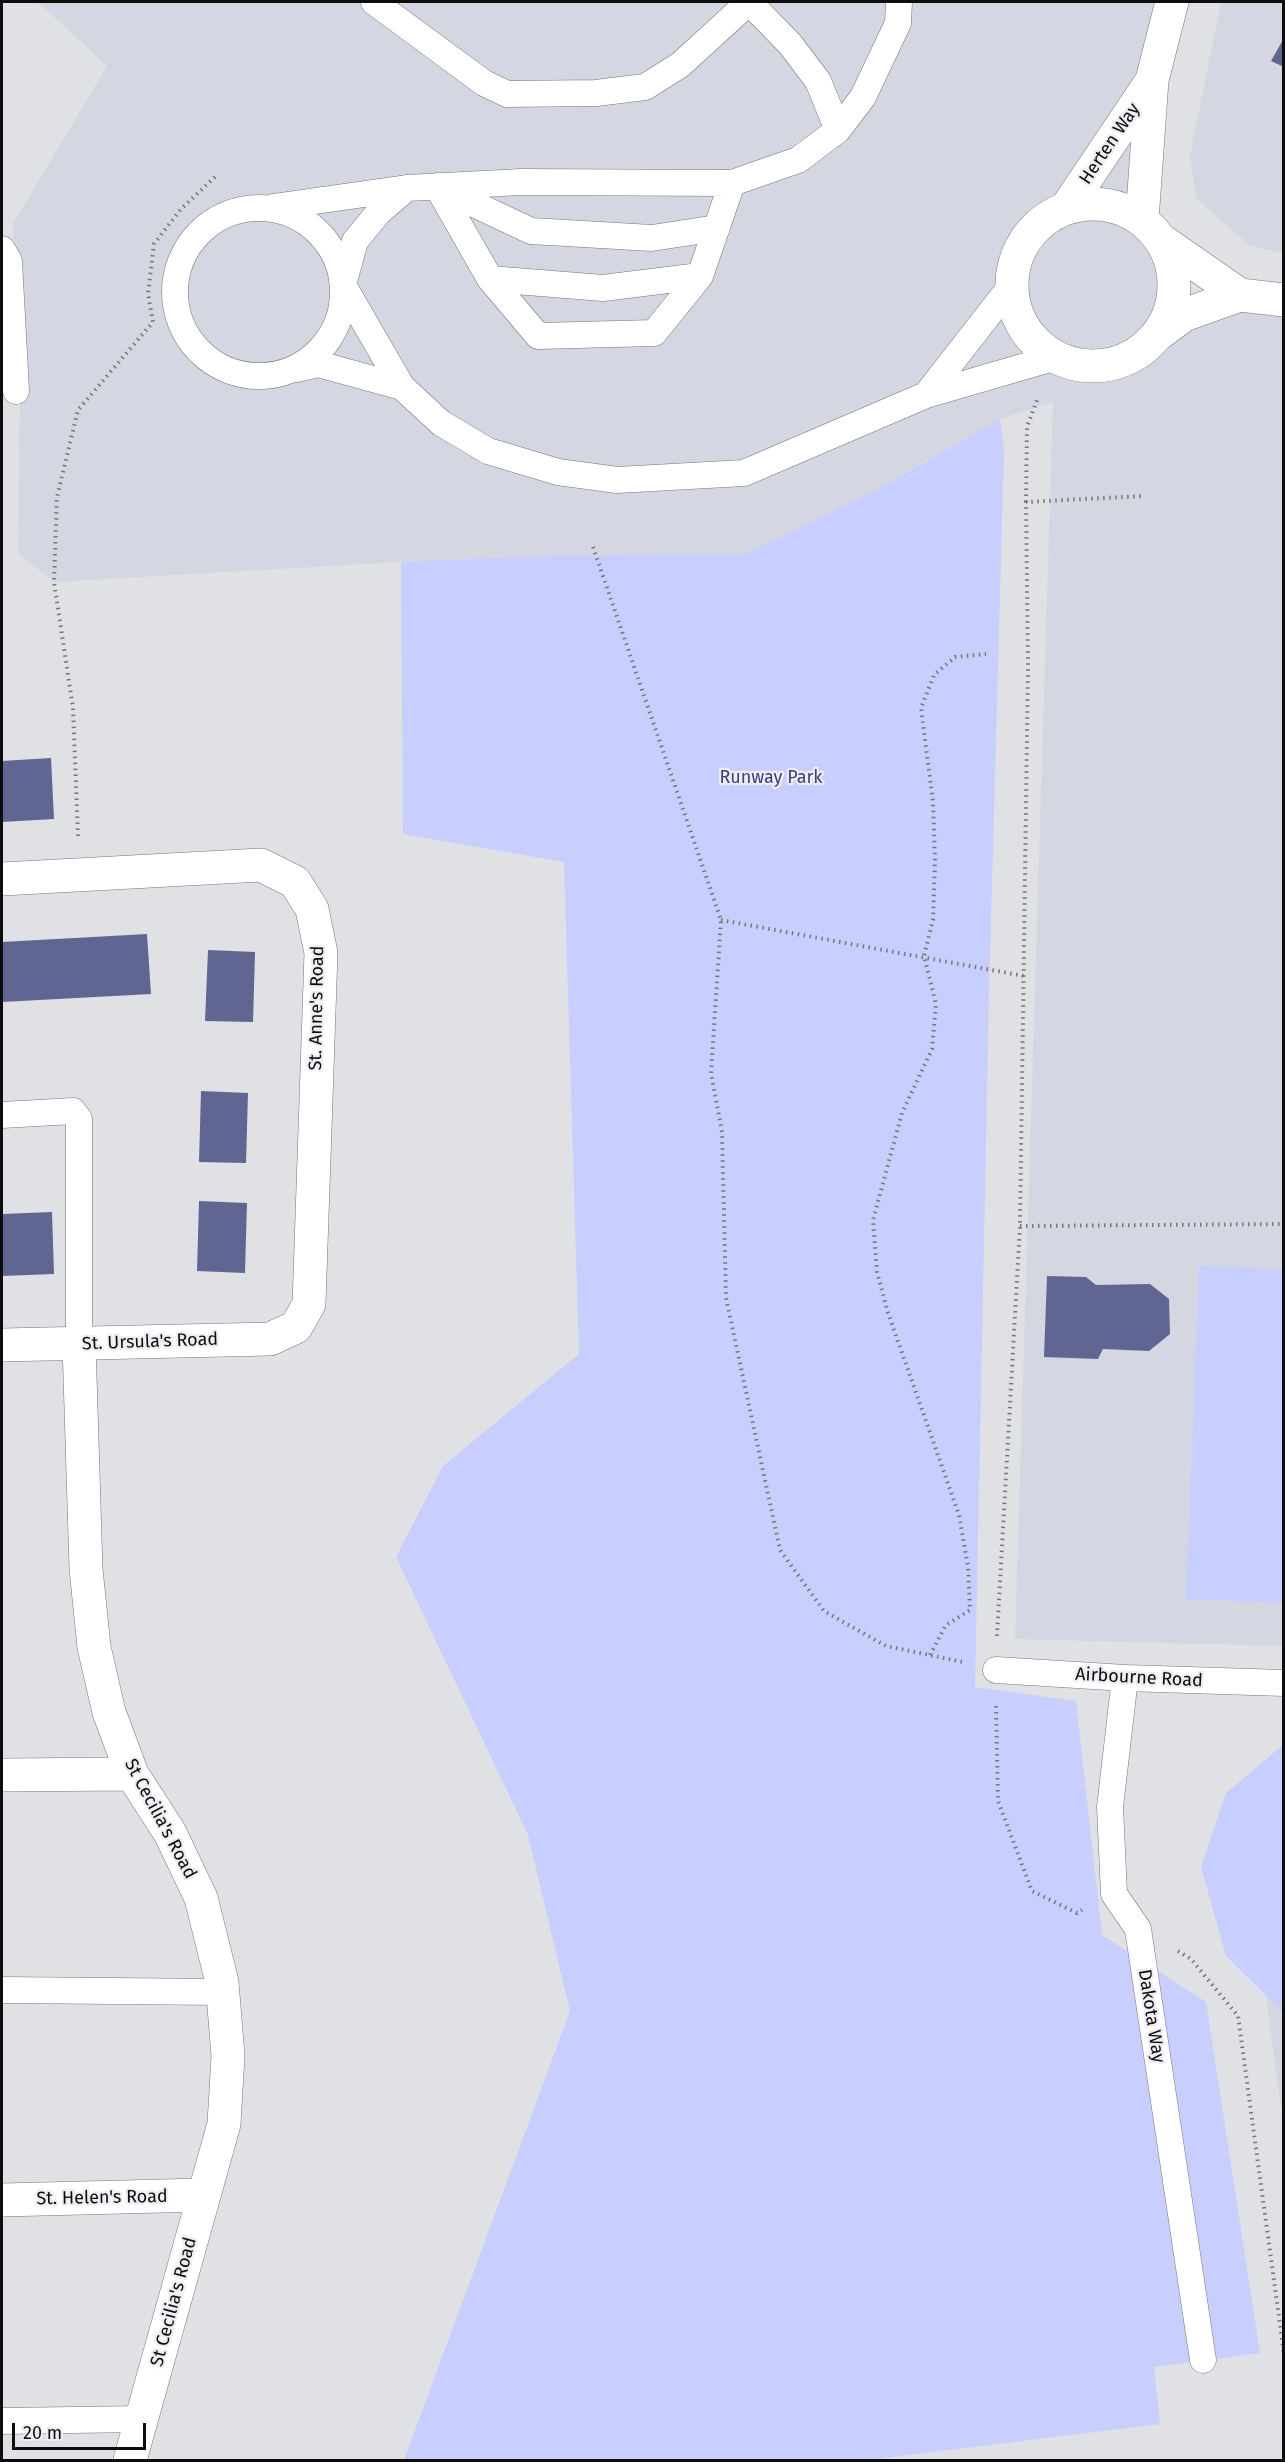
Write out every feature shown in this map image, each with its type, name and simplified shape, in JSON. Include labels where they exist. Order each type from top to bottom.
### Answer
[{"type":"street","name":"Herten Way","points":[[1152,230],[1152,80],[1172,2]]},
{"type":"street","name":"Herten Way","points":[[1067,207],[1152,80]]},
{"type":"street","points":[[1240,295],[1122,209],[1095,203],[1067,207],[1051,214],[1029,233],[1016,258],[1011,286],[1014,307],[1026,333],[1053,358],[1086,367],[1115,364],[1137,354],[1157,335],[1184,315],[1240,295],[1284,300]]},
{"type":"street","points":[[1152,230],[1172,266],[1173,295],[1170,309],[1157,335]]},
{"type":"street","name":"St. Anne's Road","points":[[2,879],[261,865],[295,882],[312,909],[321,953],[309,1304],[296,1327]]},
{"type":"street","name":"St. Ursula's Road","points":[[2,1346],[270,1339],[296,1327]]},
{"type":"street","name":"St Cecilia's Road","points":[[79,1344],[86,1569],[94,1647],[109,1712],[132,1774],[170,1833],[201,1898],[223,1992],[228,2056],[224,2124],[130,2460]]},
{"type":"street","points":[[2,1775],[132,1774]]},
{"type":"street","name":"St. Helen's Road","points":[[2,2200],[203,2195]]},
{"type":"lane","points":[[374,2],[484,83],[507,94],[596,93],[645,87],[680,65],[749,2],[790,44],[818,81],[838,130]]},
{"type":"lane","points":[[402,387],[318,364],[257,377],[220,368],[197,351],[184,333],[176,305],[176,275],[188,247],[208,225],[234,212],[406,188],[533,182],[732,183],[798,160],[838,130],[863,97],[898,23],[900,2]]},
{"type":"lane","points":[[437,186],[489,279],[538,336],[549,336],[654,333],[700,276],[732,183]]},
{"type":"lane","points":[[437,186],[531,231],[652,238],[717,228]]},
{"type":"lane","points":[[294,369],[318,352],[328,341],[340,314],[343,285],[355,242],[379,212],[406,188]]},
{"type":"lane","points":[[263,208],[290,214],[315,230],[333,253],[343,285],[402,387],[441,423],[488,451],[558,472],[617,480],[744,473],[926,395],[1053,358]]},
{"type":"lane","points":[[2,249],[9,261],[16,391]]},
{"type":"lane","points":[[489,279],[603,288],[700,276]]},
{"type":"lane","points":[[926,395],[1011,286]]},
{"type":"lane","points":[[2,1115],[73,1112],[79,1119],[79,1344]]},
{"type":"lane","name":"Airbourne Road","points":[[996,1670],[1125,1678],[1284,1683]]},
{"type":"lane","points":[[1114,1894],[1110,1807],[1125,1678]]},
{"type":"lane","name":"Dakota Way","points":[[1114,1894],[1138,1929],[1203,2360]]},
{"type":"lane","points":[[2,1990],[223,1992]]},
{"type":"lane","points":[[2,2421],[142,2419]]},
{"type":"path","points":[[80,873],[72,708],[54,582],[57,497],[78,410],[153,322],[148,294],[154,244],[181,209],[216,176]]},
{"type":"path","points":[[1053,358],[1027,427],[1028,666],[1020,1226],[996,1670],[998,1802],[1032,1891],[1077,1913],[1114,1894]]},
{"type":"path","points":[[1026,502],[1142,496]]},
{"type":"path","points":[[593,547],[721,920],[711,1073],[722,1132],[726,1299],[780,1550],[824,1611],[886,1646],[996,1670]]},
{"type":"path","points":[[930,1655],[946,1625],[970,1610],[968,1566],[959,1515],[888,1313],[877,1272],[873,1220],[902,1113],[932,1049],[936,1004],[924,956],[933,920],[935,861],[933,802],[921,708],[934,675],[955,657],[986,654]]},
{"type":"path","points":[[721,920],[1024,976]]},
{"type":"path","points":[[1020,1226],[1284,1224]]},
{"type":"path","points":[[1138,1929],[1191,1959],[1238,2016],[1284,2354]]},
{"type":"shaded area","points":[[38,2],[1172,2],[1142,220],[1169,258],[1170,309],[1283,300],[1283,1646],[1015,1639],[1053,402],[1000,419],[880,488],[743,555],[400,562],[54,582],[18,553],[20,393],[13,223],[107,66]]},
{"type":"shaded area","points":[[1221,2],[1283,2],[1283,253],[1249,245],[1196,198],[1190,156]]},
{"type":"shaded area","points":[[1283,1987],[1283,2124],[1265,1989]]},
{"type":"green space","name":"Runway Park","points":[[1000,419],[1004,450],[989,994],[975,1687],[1076,1701],[1102,1935],[1206,2002],[1260,2353],[1154,2367],[1160,2424],[868,2460],[404,2460],[570,2011],[528,1835],[396,1557],[443,1466],[579,1354],[564,862],[403,834],[401,562],[544,556],[743,555],[880,488]]},
{"type":"green space","points":[[1199,1266],[1283,1269],[1283,1603],[1186,1599]]},
{"type":"green space","points":[[1283,1745],[1284,2010],[1281,2010],[1226,1956],[1201,1867],[1226,1793]]},
{"type":"building","points":[[1284,38],[1284,67],[1271,61]]},
{"type":"building","points":[[51,758],[54,819],[2,822],[2,761]]},
{"type":"building","points":[[147,934],[151,994],[2,1002],[2,942]]},
{"type":"building","points":[[208,950],[255,952],[253,1022],[205,1021]]},
{"type":"building","points":[[201,1091],[248,1093],[246,1163],[199,1162]]},
{"type":"building","points":[[199,1201],[247,1203],[245,1273],[197,1271]]},
{"type":"building","points":[[52,1212],[54,1274],[2,1276],[2,1214]]},
{"type":"building","points":[[1047,1276],[1086,1277],[1096,1285],[1150,1284],[1169,1299],[1170,1334],[1149,1351],[1103,1349],[1098,1359],[1044,1357]]}]
